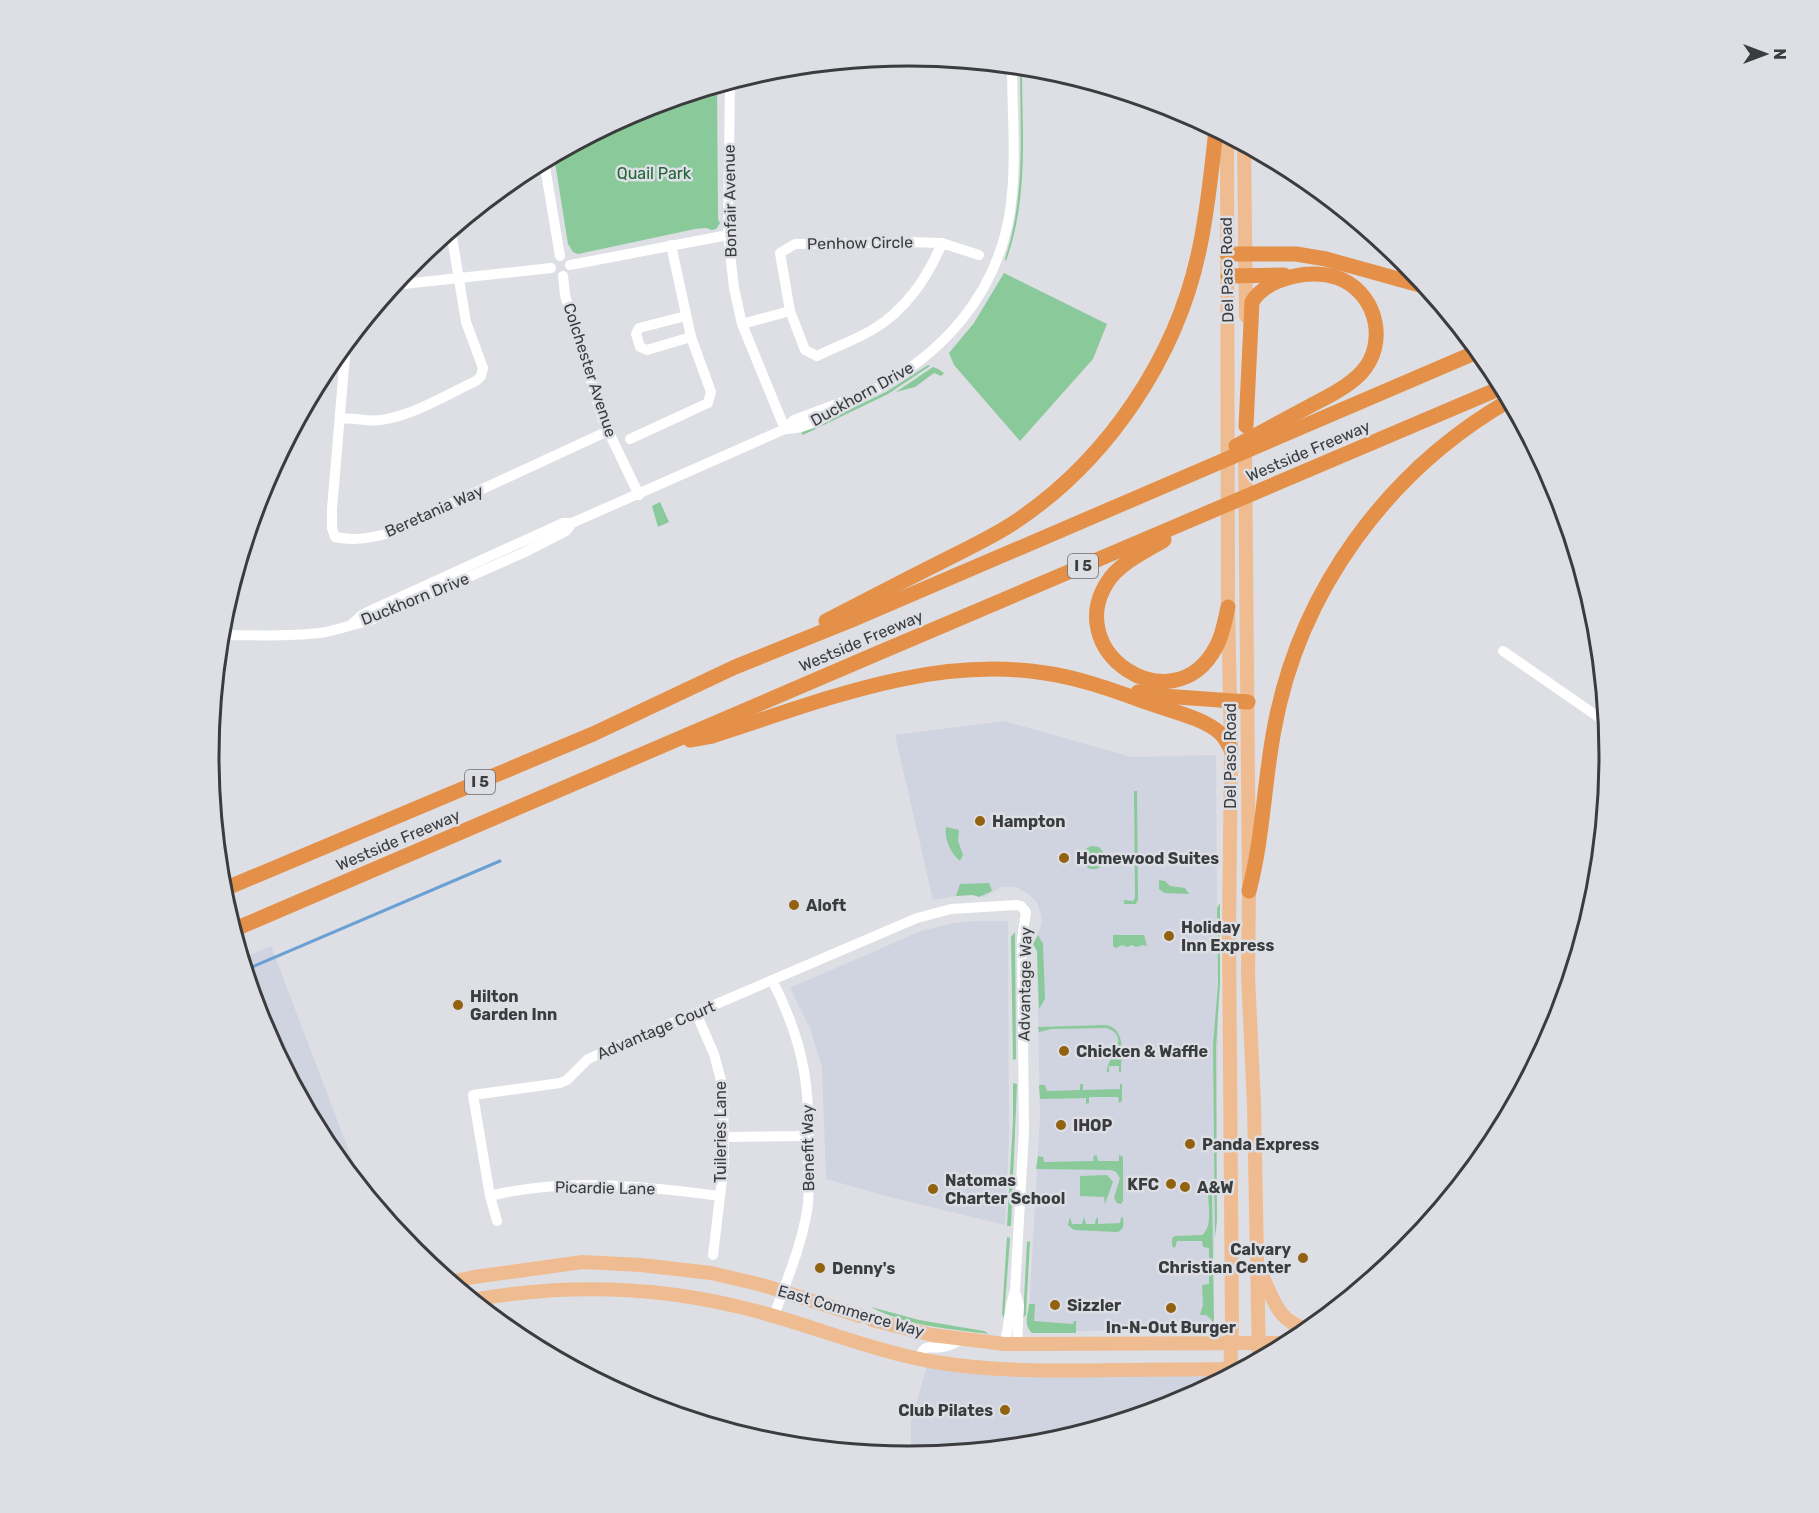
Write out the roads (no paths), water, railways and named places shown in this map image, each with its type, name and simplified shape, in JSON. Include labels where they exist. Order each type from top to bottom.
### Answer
[{"type":"highway","points":[[735,667],[997,533],[1040,504],[1089,459],[1113,431],[1149,377],[1161,356],[1187,295],[1200,247],[1215,137]]},
{"type":"highway","points":[[1227,254],[1296,254],[1326,259],[1412,283]]},
{"type":"highway","points":[[1173,482],[1346,386],[1363,371],[1376,347],[1376,327],[1373,314],[1363,297],[1350,284],[1341,279],[1318,275],[1282,274],[1228,276]]},
{"type":"highway","points":[[1246,426],[1252,302],[1266,286],[1299,276]]},
{"type":"highway","name":"Westside Freeway","points":[[231,886],[594,734],[735,667],[854,619],[1471,355]]},
{"type":"highway","name":"Westside Freeway","points":[[241,927],[1495,391]]},
{"type":"highway","points":[[1249,891],[1256,865],[1273,731],[1280,698],[1296,645],[1319,596],[1349,547],[1387,500],[1429,458],[1503,405]]},
{"type":"highway","points":[[1209,513],[1128,562],[1113,575],[1106,585],[1098,606],[1098,628],[1110,656],[1126,671],[1146,680],[1168,681],[1187,676],[1211,656],[1220,638],[1228,607]]},
{"type":"highway","points":[[664,745],[712,736],[892,681],[944,671],[972,669],[1018,670],[1056,675],[1099,686],[1202,722],[1220,734],[1231,749]]},
{"type":"highway","points":[[1099,686],[1163,696],[1248,702]]},
{"type":"main road","name":"Del Paso Road","points":[[1227,144],[1228,607],[1231,701],[1229,956],[1231,1343],[1234,1365]]},
{"type":"main road","name":"Del Paso Road","points":[[1244,153],[1248,975],[1259,1352]]},
{"type":"main road","name":"East Commerce Way","points":[[459,1280],[582,1262],[612,1263],[711,1273],[783,1292],[866,1318],[932,1335],[963,1339],[1010,1344],[1272,1344]]},
{"type":"main road","points":[[1258,1269],[1277,1309],[1298,1327]]},
{"type":"main road","name":"East Commerce Way","points":[[482,1299],[568,1289],[618,1290],[694,1297],[774,1316],[870,1347],[982,1369],[1224,1371]]},
{"type":"street","name":"Duckhorn Drive","points":[[230,635],[298,635],[336,630],[352,624],[362,615],[384,604],[563,523],[572,523],[639,495],[785,429],[794,420],[863,396],[893,380],[936,349],[965,316],[992,270],[1006,228],[1012,185],[1012,74]]},
{"type":"street","name":"Bonfair Avenue","points":[[729,91],[728,235],[734,288],[742,324],[785,429]]},
{"type":"street","points":[[546,170],[560,256]]},
{"type":"street","points":[[570,265],[728,235]]},
{"type":"street","points":[[340,419],[352,417],[363,421],[397,417],[466,386],[481,376],[483,368],[466,321],[452,239]]},
{"type":"street","name":"Penhow Circle","points":[[942,243],[927,275],[902,306],[873,329],[817,356],[805,350],[790,311],[780,253],[787,247],[795,244],[942,243],[979,255]]},
{"type":"street","points":[[630,439],[708,402],[711,392],[691,337],[671,245]]},
{"type":"street","points":[[560,256],[566,258],[570,265],[568,272],[563,276],[557,275],[551,268],[552,261],[560,256]]},
{"type":"street","points":[[406,284],[551,268]]},
{"type":"street","name":"Colchester Avenue","points":[[563,276],[565,295],[608,431],[639,495]]},
{"type":"street","points":[[742,324],[790,311]]},
{"type":"street","points":[[686,316],[639,328],[636,334],[640,348],[647,350],[691,337]]},
{"type":"street","name":"Beretania Way","points":[[345,360],[332,528],[335,537],[371,538],[385,534],[608,431]]},
{"type":"street","points":[[1503,651],[1599,718]]},
{"type":"street","name":"Advantage Way","points":[[772,980],[929,914],[951,909],[1016,904],[1026,912],[1022,939],[1024,1131],[1015,1291],[1019,1305],[1010,1344]]},
{"type":"street","name":"Advantage Court","points":[[490,1196],[473,1095],[560,1083],[567,1080],[588,1059],[772,980]]},
{"type":"street","name":"Benefit Way","points":[[772,980],[800,1049],[807,1080],[809,1136],[807,1211],[774,1316]]},
{"type":"street","name":"Tuileries Lane","points":[[696,1012],[714,1054],[723,1088],[724,1162],[713,1255]]},
{"type":"street","points":[[723,1137],[809,1136]]},
{"type":"street","name":"Picardie Lane","points":[[490,1196],[522,1188],[569,1185],[631,1186],[720,1196]]},
{"type":"street","points":[[490,1196],[497,1221]]},
{"type":"street","points":[[919,1358],[922,1350],[928,1346],[941,1348],[963,1339]]},
{"type":"waterway","points":[[253,967],[500,861]]},
{"type":"place","name":"Hampton","points":[[980,821]]},
{"type":"place","name":"Homewood Suites","points":[[1064,858]]},
{"type":"place","name":"Aloft","points":[[794,905]]},
{"type":"place","name":"Holiday Inn Express","points":[[1169,936]]},
{"type":"place","name":"Hilton Garden Inn","points":[[458,1005]]},
{"type":"place","name":"Chicken & Waffle","points":[[1064,1051]]},
{"type":"place","name":"IHOP","points":[[1061,1125]]},
{"type":"place","name":"Panda Express","points":[[1190,1144]]},
{"type":"place","name":"KFC","points":[[1171,1184]]},
{"type":"place","name":"A&W","points":[[1185,1187]]},
{"type":"place","name":"Natomas Charter School","points":[[933,1189]]},
{"type":"place","name":"Calvary Christian Center","points":[[1303,1258]]},
{"type":"place","name":"Denny's","points":[[820,1268]]},
{"type":"place","name":"Sizzler","points":[[1055,1305]]},
{"type":"place","name":"In-N-Out Burger","points":[[1171,1308]]},
{"type":"place","name":"Club Pilates","points":[[1005,1410]]},
{"type":"park label","name":"Quail Park","points":[[654,173]]}]
